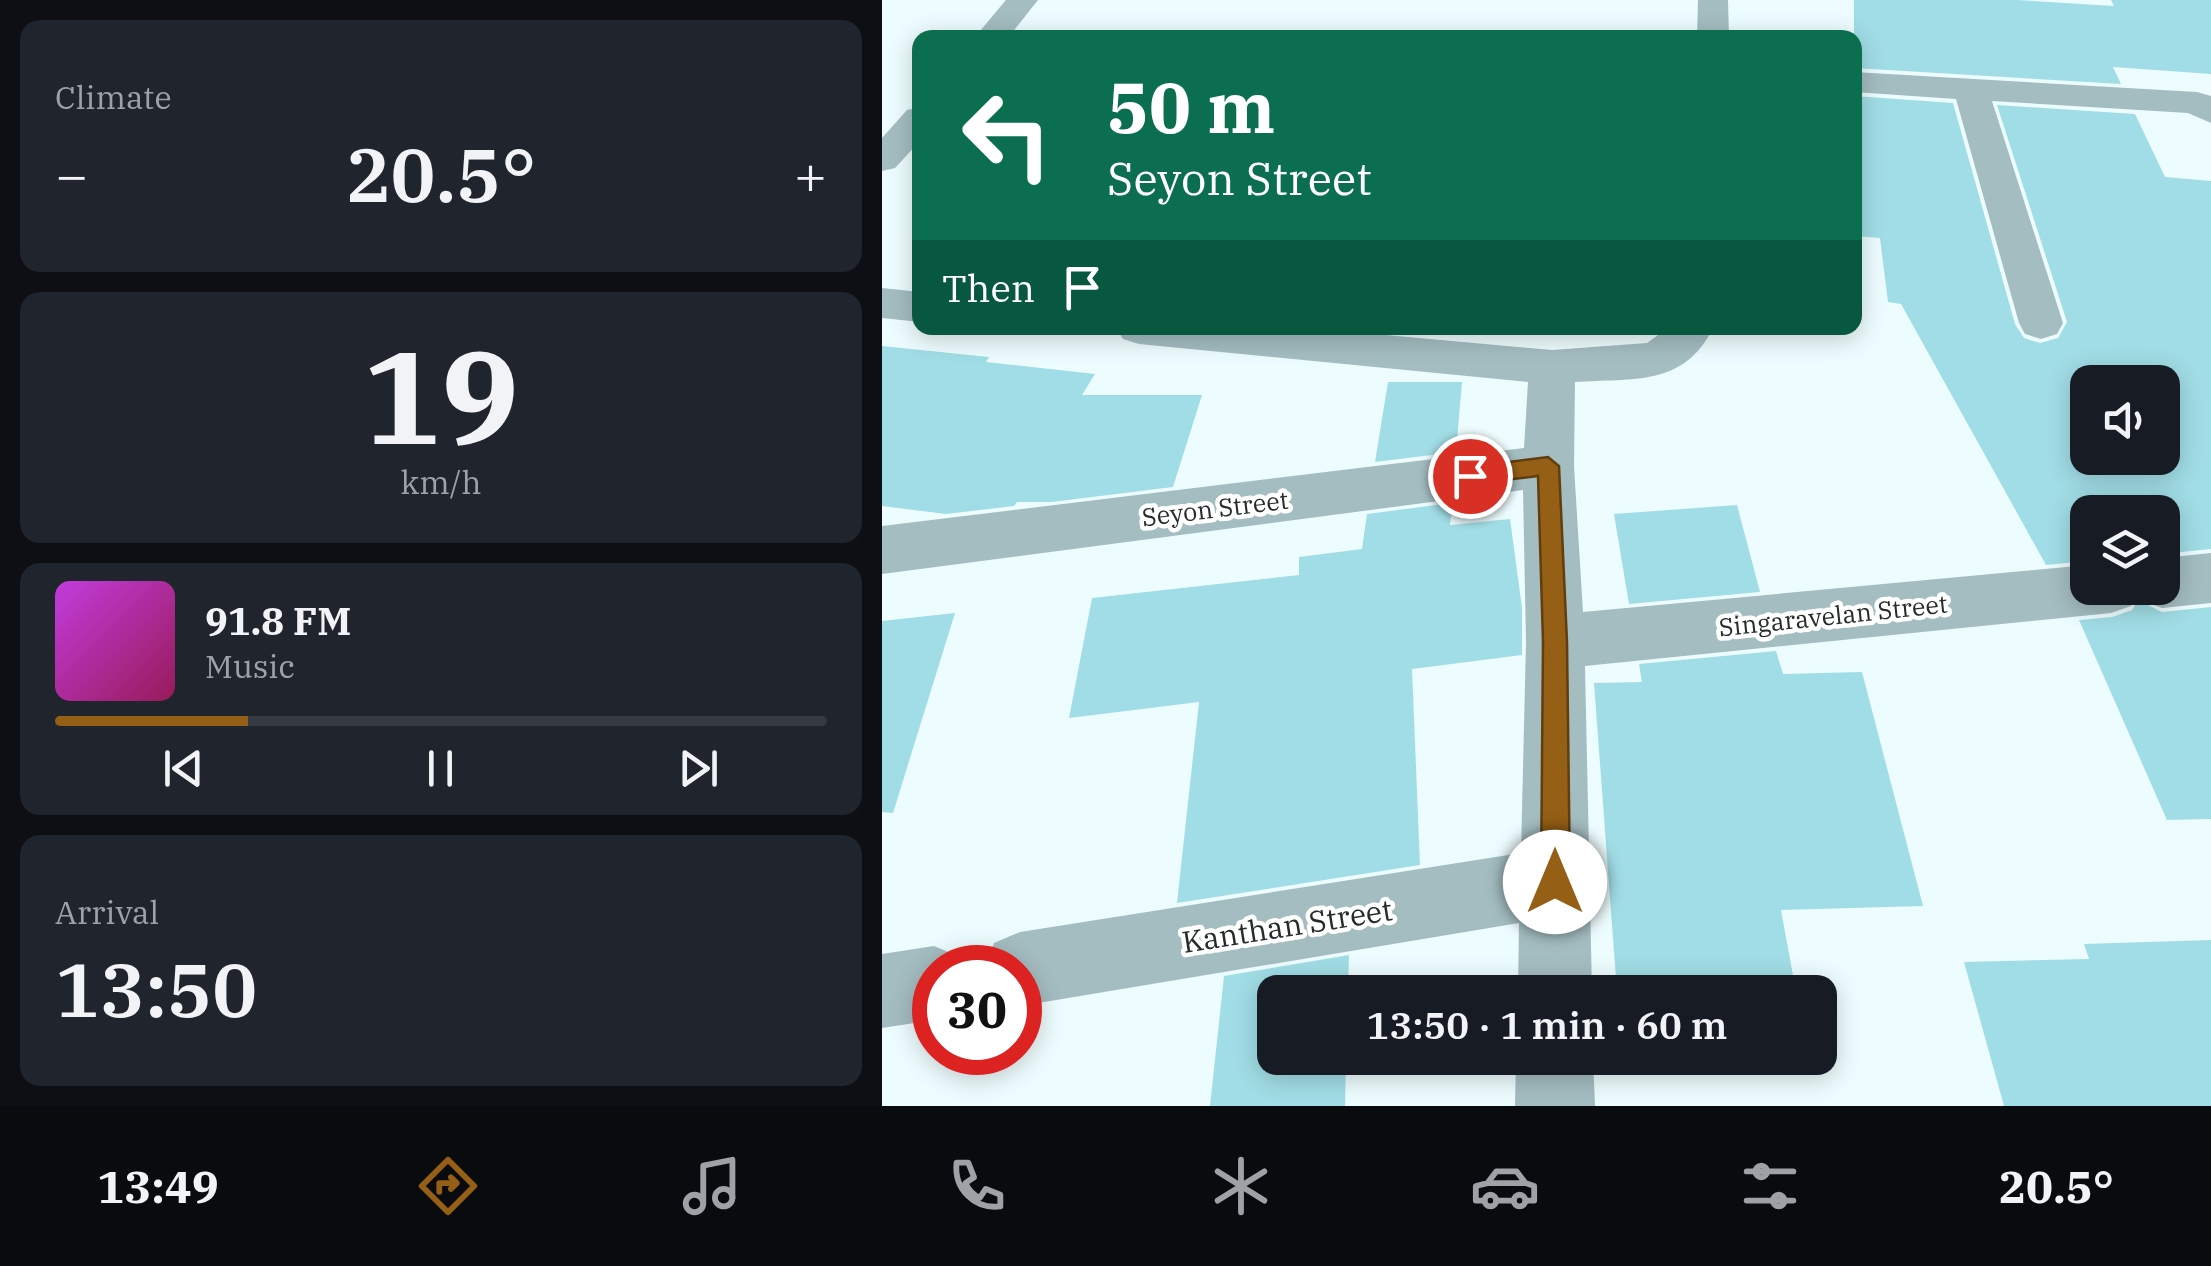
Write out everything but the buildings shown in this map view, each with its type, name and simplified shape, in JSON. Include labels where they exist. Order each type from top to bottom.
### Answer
[{"type":"street","points":[[997,30],[1023,0]]},
{"type":"street","points":[[1712,30],[1714,0]]},
{"type":"street","points":[[1862,83],[2198,103],[2210,112]]},
{"type":"street","points":[[1970,90],[2041,323]]},
{"type":"street","points":[[882,160],[912,127]]},
{"type":"street","points":[[882,303],[912,305]]},
{"type":"street","points":[[1214,335],[1552,367],[1656,359],[1682,344],[1687,335]]},
{"type":"street","points":[[1552,367],[1548,466],[1555,642],[1555,975]]},
{"type":"street","name":"Seyon Street","points":[[882,550],[1548,466]]},
{"type":"street","points":[[2180,580],[2210,578]]},
{"type":"street","name":"Singaravelan Street","points":[[1555,642],[2070,592]]},
{"type":"street","name":"Kanthan Street","points":[[1042,965],[1555,882]]},
{"type":"street","points":[[882,992],[912,987]]},
{"type":"street","points":[[1555,1075],[1555,1106]]},
{"type":"route","points":[[1470,476],[1548,466],[1555,642],[1555,882]]}]
